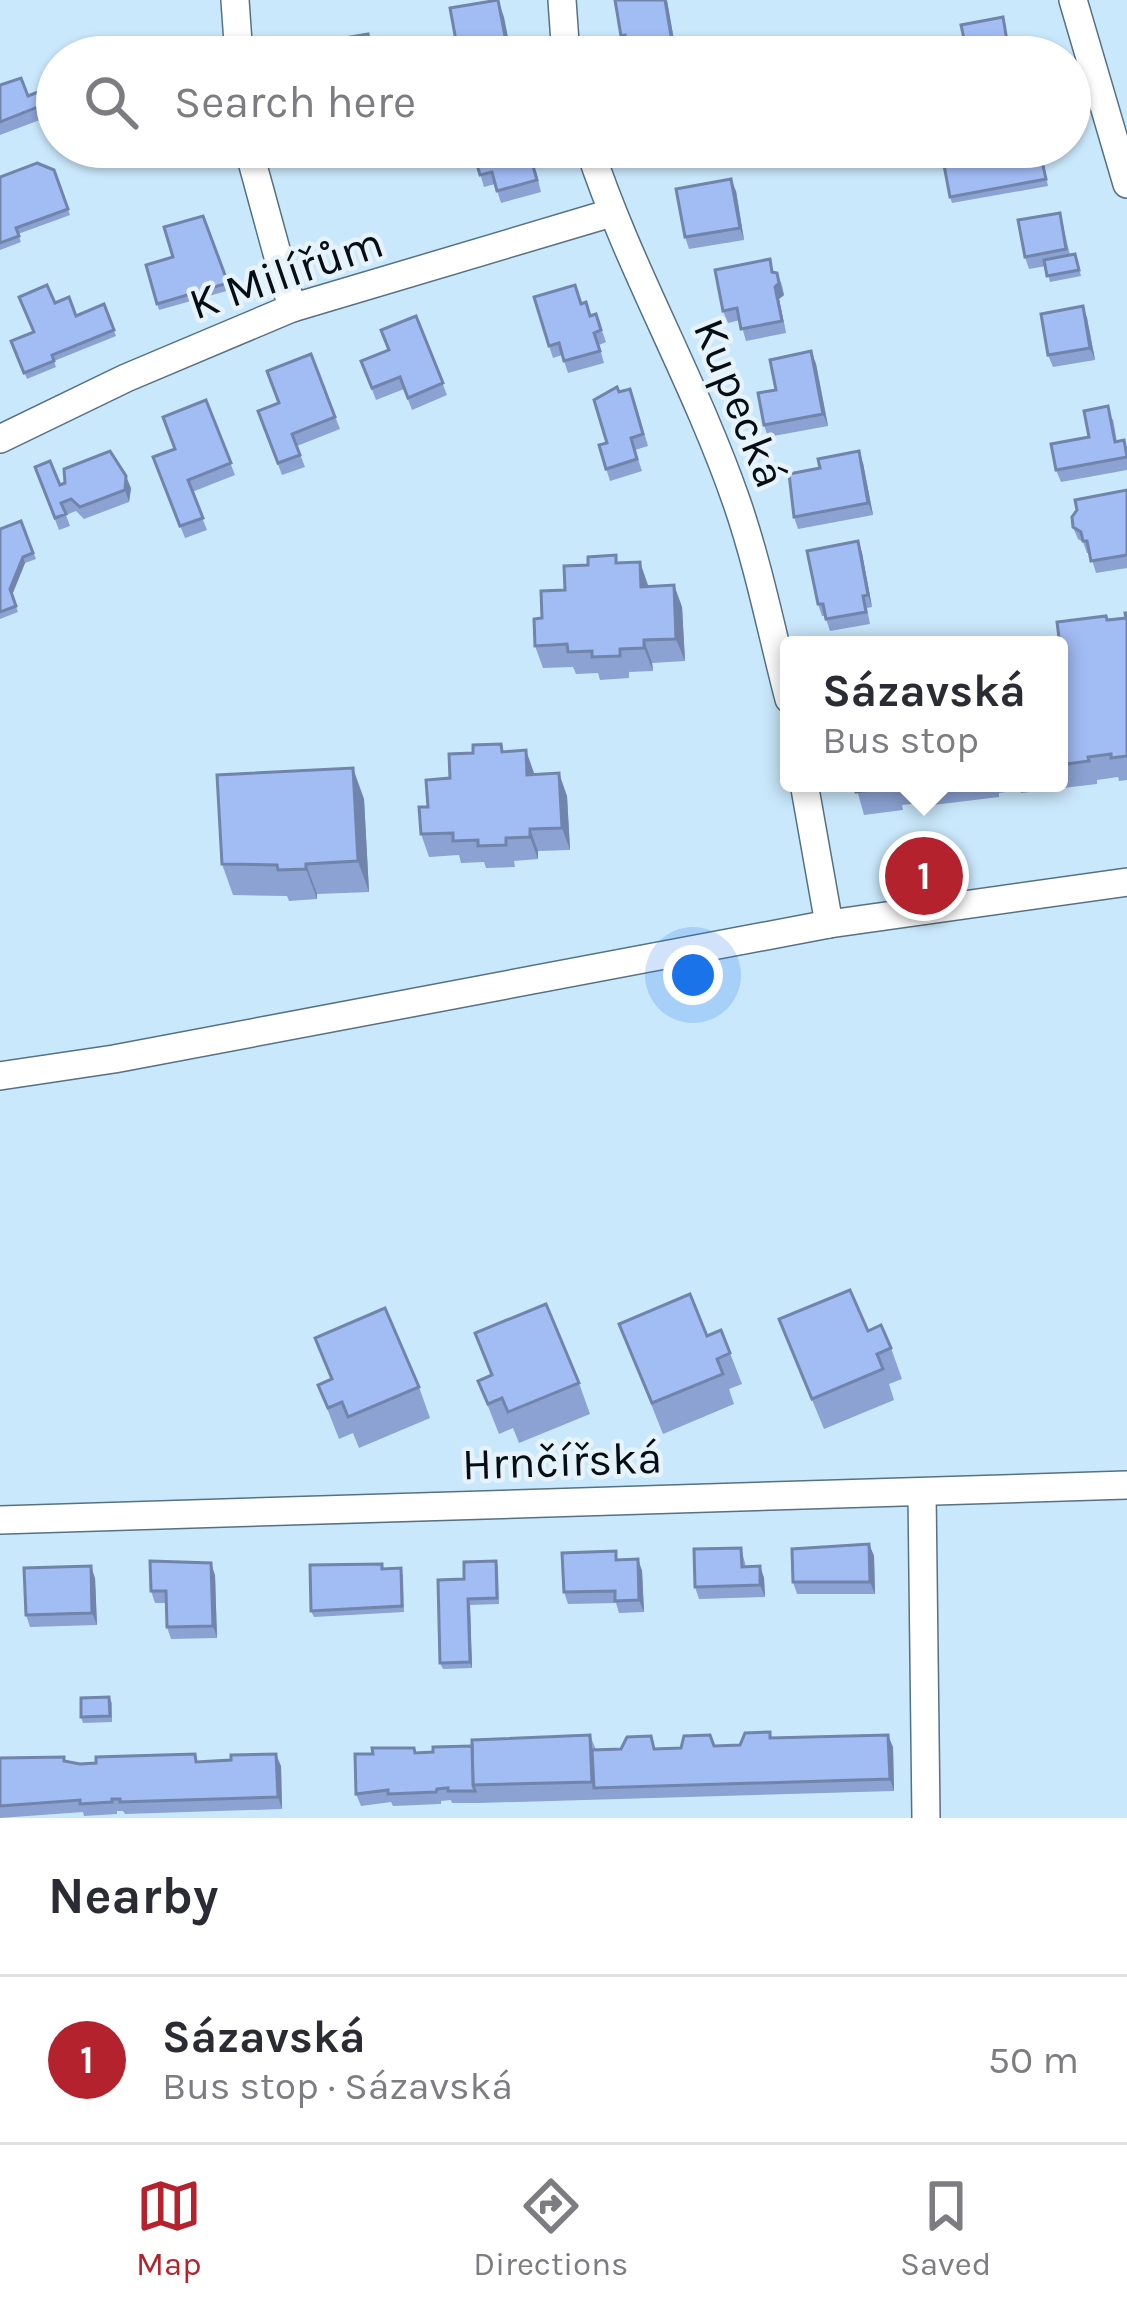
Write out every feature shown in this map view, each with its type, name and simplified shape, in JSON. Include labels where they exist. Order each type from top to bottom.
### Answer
[{"type":"street","points":[[235,0],[238,36]]},
{"type":"street","points":[[562,0],[565,36]]},
{"type":"street","points":[[1073,0],[1084,36]]},
{"type":"street","points":[[1091,61],[1127,184]]},
{"type":"street","points":[[254,168],[292,308]]},
{"type":"street","name":"Kupecká","points":[[596,168],[611,213],[686,374],[738,506],[780,665]]},
{"type":"street","name":"K Milířům","points":[[0,439],[126,378],[292,308],[611,213]]},
{"type":"street","points":[[806,792],[829,924]]},
{"type":"street","points":[[0,1076],[154,1052],[829,924],[1127,882]]},
{"type":"street","name":"Hrnčířská","points":[[0,1520],[1127,1486]]},
{"type":"street","points":[[922,1492],[926,1818]]},
{"type":"building","points":[[498,0],[505,36],[455,36],[450,8]]},
{"type":"building","points":[[615,0],[665,0],[671,36],[621,36]]},
{"type":"building","points":[[1003,17],[1006,36],[963,36],[961,25]]},
{"type":"building","points":[[21,78],[28,96],[36,93],[36,108],[0,122],[0,85]]},
{"type":"building","points":[[36,163],[36,168],[54,170],[68,209],[16,228],[19,236],[0,243],[0,177]]},
{"type":"building","points":[[478,168],[534,168],[537,180],[497,191],[492,172],[480,175]]},
{"type":"building","points":[[945,168],[1044,168],[1046,179],[950,197]]},
{"type":"building","points":[[731,179],[740,228],[685,237],[676,189]]},
{"type":"building","points":[[1060,213],[1066,249],[1025,257],[1018,220]]},
{"type":"building","points":[[203,216],[228,283],[157,304],[146,265],[173,257],[164,227]]},
{"type":"building","points":[[1075,254],[1079,270],[1047,276],[1044,260]]},
{"type":"building","points":[[770,259],[779,283],[775,287],[782,321],[741,329],[737,308],[723,311],[715,270]]},
{"type":"building","points":[[47,285],[55,303],[69,297],[76,316],[104,304],[114,330],[52,355],[54,361],[24,373],[11,341],[34,332],[19,297]]},
{"type":"building","points":[[575,285],[581,304],[586,302],[590,316],[596,314],[601,330],[594,333],[600,351],[564,361],[559,343],[549,346],[534,297]]},
{"type":"building","points":[[1083,306],[1090,348],[1048,355],[1041,314]]},
{"type":"building","points":[[416,316],[443,383],[408,398],[400,377],[372,388],[361,361],[389,350],[381,330]]},
{"type":"building","points":[[811,351],[823,414],[764,425],[758,393],[776,390],[770,360]]},
{"type":"building","points":[[311,354],[335,417],[292,434],[300,455],[278,463],[258,411],[279,403],[267,371]]},
{"type":"building","points":[[617,387],[619,392],[630,389],[643,434],[631,438],[637,459],[606,469],[599,445],[607,443],[594,400]]},
{"type":"building","points":[[206,400],[231,463],[188,480],[203,518],[180,526],[153,457],[175,449],[163,417]]},
{"type":"building","points":[[1108,406],[1115,442],[1124,440],[1127,457],[1056,470],[1051,444],[1089,437],[1084,411]]},
{"type":"building","points":[[110,451],[126,476],[125,490],[80,507],[71,499],[61,503],[66,514],[55,518],[35,467],[50,461],[60,485],[65,483],[64,469]]},
{"type":"building","points":[[859,451],[868,503],[794,517],[789,474],[820,468],[818,459]]},
{"type":"building","points":[[1127,490],[1127,555],[1091,561],[1087,541],[1073,527],[1075,500]]},
{"type":"building","points":[[21,521],[33,553],[23,557],[10,589],[16,606],[0,612],[0,529]]},
{"type":"building","points":[[858,541],[868,595],[863,596],[866,612],[826,619],[823,604],[818,604],[807,551]]},
{"type":"building","points":[[616,555],[616,563],[640,562],[641,587],[674,585],[676,639],[644,640],[644,648],[620,649],[620,656],[568,652],[567,644],[535,646],[534,619],[542,618],[541,591],[565,590],[564,566],[588,565],[588,557]]},
{"type":"building","points":[[1127,613],[1127,756],[1088,757],[1089,761],[1068,764],[1068,636],[1059,636],[1057,622],[1126,618]]},
{"type":"building","points":[[501,744],[502,752],[526,750],[527,775],[559,773],[562,828],[530,829],[530,837],[506,838],[506,845],[453,841],[453,833],[421,834],[419,807],[428,807],[426,780],[450,778],[449,754],[473,753],[473,745]]},
{"type":"building","points":[[353,768],[358,861],[278,870],[277,865],[222,864],[217,775]]},
{"type":"building","points":[[850,1290],[868,1331],[881,1325],[891,1348],[877,1354],[883,1369],[812,1399],[779,1319]]},
{"type":"building","points":[[690,1294],[707,1336],[721,1330],[730,1353],[717,1359],[723,1374],[652,1403],[619,1324]]},
{"type":"building","points":[[546,1304],[579,1383],[508,1412],[502,1398],[488,1404],[478,1381],[492,1375],[475,1333]]},
{"type":"building","points":[[385,1308],[419,1387],[348,1417],[342,1402],[328,1408],[318,1385],[332,1379],[315,1338]]},
{"type":"building","points":[[869,1544],[870,1582],[793,1582],[792,1549]]},
{"type":"building","points":[[741,1548],[742,1567],[760,1566],[760,1585],[695,1587],[694,1549]]},
{"type":"building","points":[[616,1551],[616,1560],[638,1559],[639,1600],[615,1601],[615,1591],[564,1592],[562,1553]]},
{"type":"building","points":[[150,1561],[211,1563],[213,1626],[167,1627],[166,1591],[151,1591]]},
{"type":"building","points":[[496,1561],[497,1598],[468,1599],[470,1662],[440,1663],[438,1580],[464,1579],[464,1562]]},
{"type":"building","points":[[382,1564],[382,1569],[401,1568],[402,1606],[311,1611],[310,1565]]},
{"type":"building","points":[[91,1566],[92,1613],[26,1615],[24,1568]]},
{"type":"building","points":[[109,1697],[110,1716],[81,1717],[81,1698]]},
{"type":"building","points":[[770,1732],[770,1738],[888,1735],[890,1779],[594,1788],[592,1750],[621,1749],[627,1737],[651,1736],[654,1749],[681,1748],[684,1736],[710,1735],[714,1746],[740,1745],[745,1733]]},
{"type":"building","points":[[590,1735],[592,1782],[473,1785],[472,1740]]},
{"type":"building","points":[[472,1746],[475,1791],[448,1788],[356,1794],[355,1754],[373,1754],[372,1748],[414,1748],[415,1753],[433,1752],[433,1747]]},
{"type":"building","points":[[195,1754],[196,1762],[276,1754],[278,1797],[0,1806],[0,1758],[64,1757],[64,1761],[80,1764],[96,1763],[96,1757]]},
{"type":"place","name":"Sázavská","points":[[924,876]]}]
